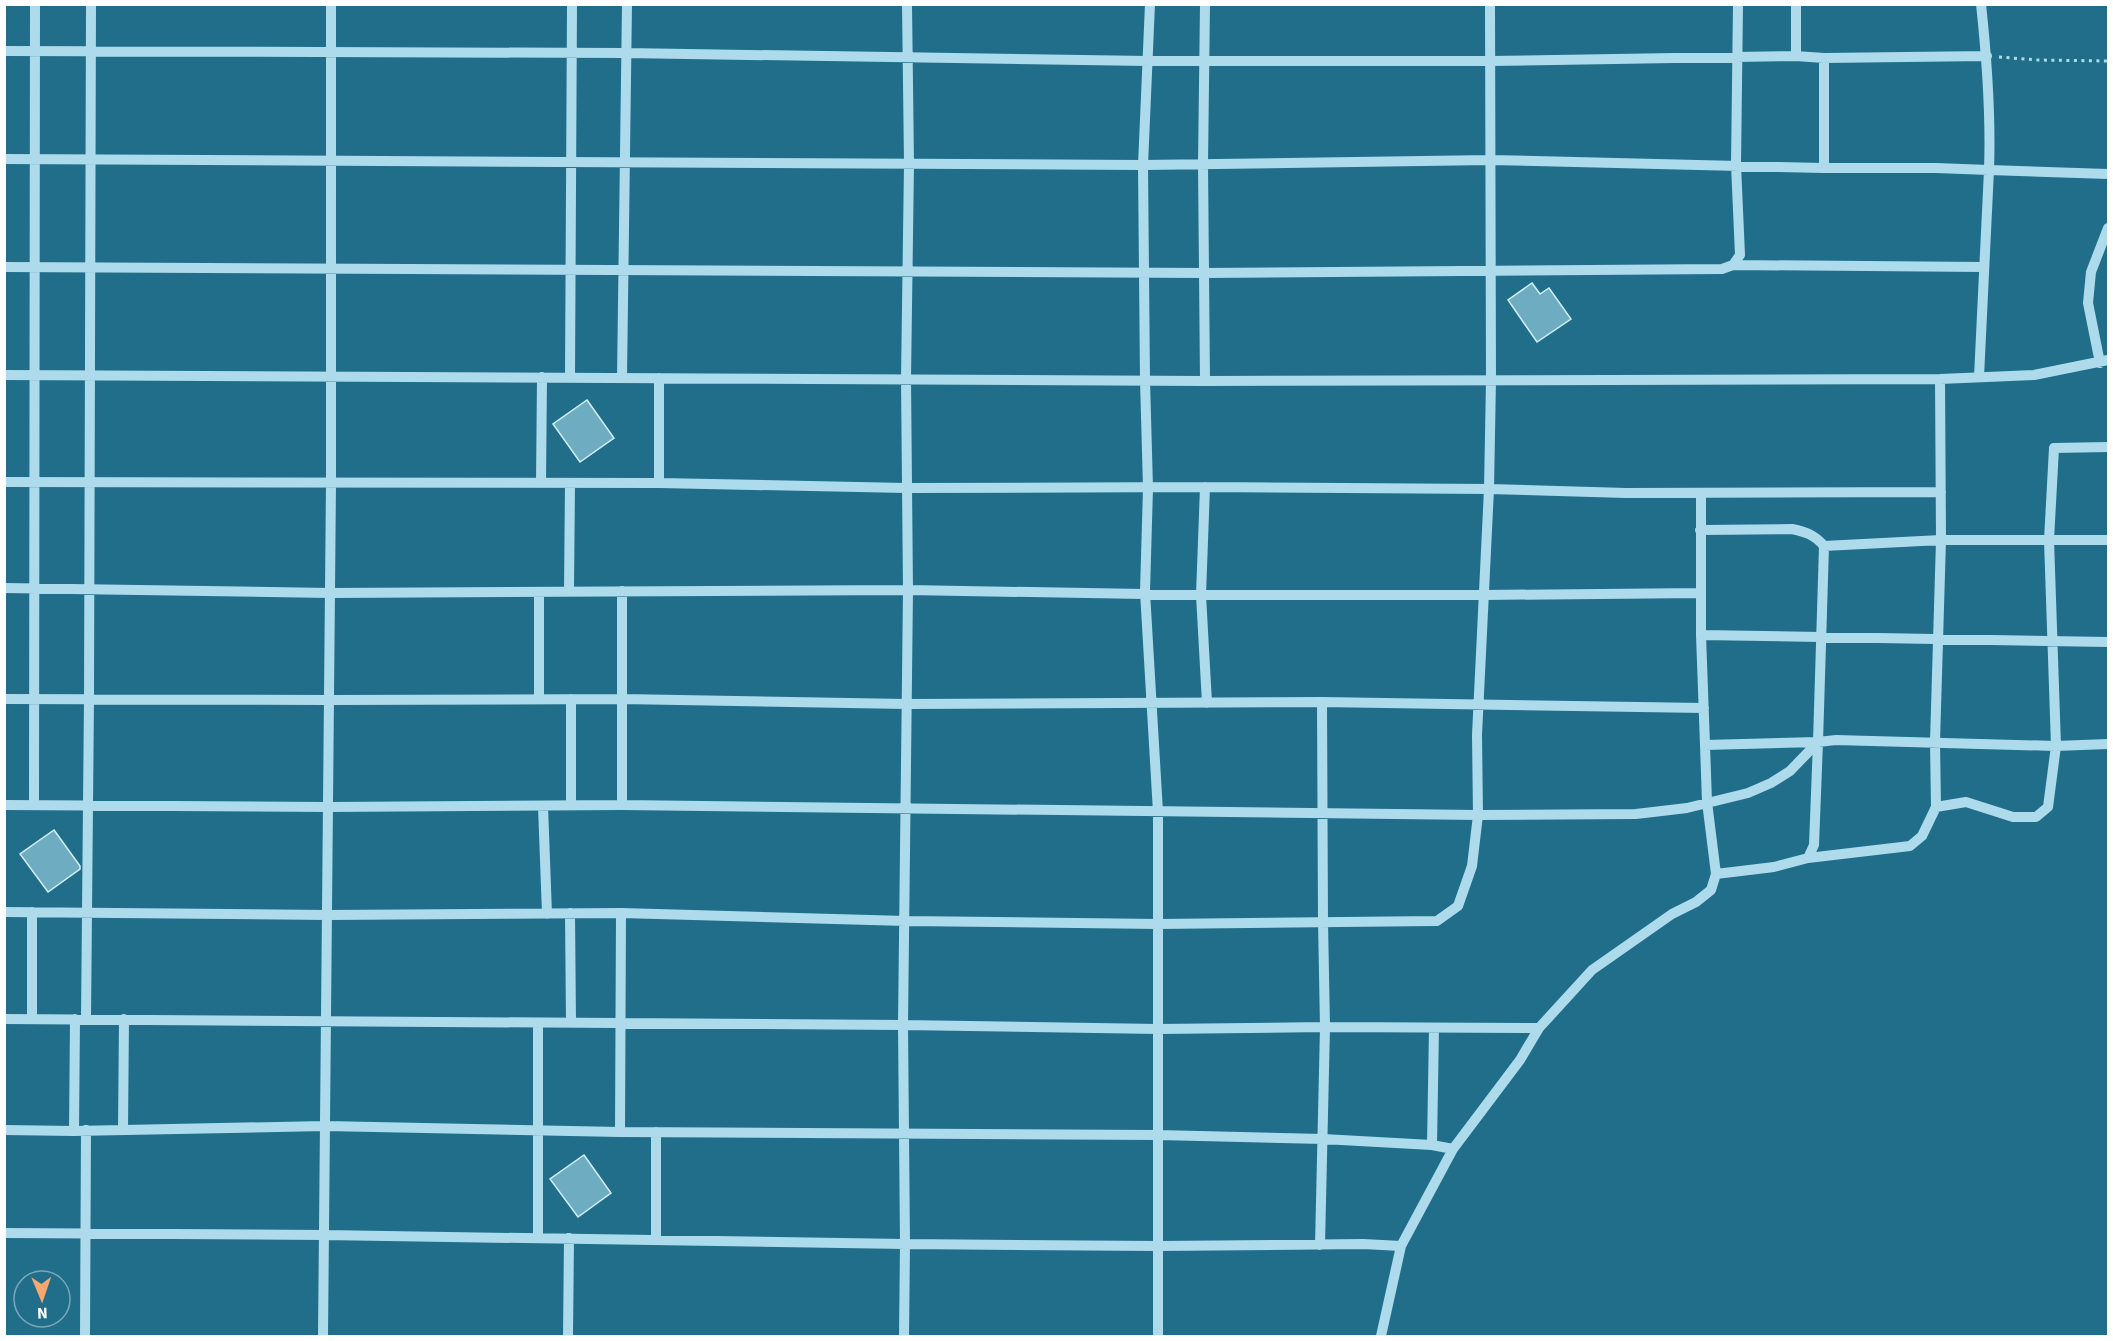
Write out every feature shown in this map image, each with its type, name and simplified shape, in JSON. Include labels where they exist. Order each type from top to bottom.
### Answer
[{"type":"street","points":[[34,805],[35,4]]},
{"type":"street","points":[[74,1131],[86,912],[88,806],[91,4]]},
{"type":"street","points":[[324,1336],[331,483],[331,4]]},
{"type":"street","points":[[570,376],[572,4]]},
{"type":"street","points":[[622,378],[627,4]]},
{"type":"street","points":[[904,1336],[903,1025],[906,921],[908,590],[906,379],[909,164],[908,4]]},
{"type":"street","points":[[1150,4],[1143,165],[1143,271],[1148,488],[1145,592],[1158,812],[1158,1336]]},
{"type":"street","points":[[1205,4],[1203,164],[1205,381]]},
{"type":"street","points":[[4,912],[328,915],[621,913],[906,921],[1158,924],[1437,921],[1458,906],[1472,866],[1478,816],[1479,704],[1489,489],[1491,380],[1490,4]]},
{"type":"street","points":[[1733,265],[1740,255],[1736,165],[1738,4]]},
{"type":"street","points":[[1796,4],[1796,56]]},
{"type":"street","points":[[1979,377],[1990,131],[1987,56],[1981,4]]},
{"type":"street","points":[[4,51],[625,53],[1148,61],[1205,59],[1490,61],[1796,56],[1824,58],[1987,56]]},
{"type":"street","points":[[1824,58],[1824,168]]},
{"type":"street","points":[[4,159],[1143,165],[1490,159],[1824,168],[1936,168],[2109,174]]},
{"type":"street","points":[[4,375],[570,376],[1205,381],[1940,379],[2034,375],[2104,362],[2088,303],[2091,272],[2109,228]]},
{"type":"street","points":[[4,267],[1204,273],[1722,269],[1733,265],[1983,267]]},
{"type":"street","points":[[541,483],[542,377]]},
{"type":"street","points":[[659,378],[659,483]]},
{"type":"street","points":[[1716,874],[1774,867],[1808,858],[1910,846],[1922,836],[1936,807],[1935,742],[1941,540],[1940,379]]},
{"type":"street","points":[[1936,807],[1966,802],[2013,817],[2036,817],[2048,807],[2056,746],[2049,540],[2054,448],[2109,447]]},
{"type":"street","points":[[4,482],[659,483],[906,488],[1205,487],[1701,493],[1941,492]]},
{"type":"street","points":[[569,591],[570,483]]},
{"type":"street","points":[[1205,487],[1201,595],[1207,703]]},
{"type":"street","points":[[1381,1336],[1401,1246],[1454,1149],[1520,1060],[1539,1028],[1592,970],[1672,914],[1696,902],[1711,890],[1716,874],[1707,802],[1701,634],[1701,493]]},
{"type":"street","points":[[1700,530],[1792,529],[1812,535],[1824,546],[1941,540],[2109,540]]},
{"type":"street","points":[[1808,858],[1814,845],[1824,546]]},
{"type":"street","points":[[4,588],[330,593],[908,590],[1145,592],[1201,595],[1484,595],[1701,592]]},
{"type":"street","points":[[622,591],[622,805]]},
{"type":"street","points":[[539,592],[539,699]]},
{"type":"street","points":[[1701,634],[2054,643],[2109,642]]},
{"type":"street","points":[[4,699],[622,699],[906,704],[1322,702],[1704,708]]},
{"type":"street","points":[[571,699],[572,805]]},
{"type":"street","points":[[1320,1245],[1325,1027],[1322,702]]},
{"type":"street","points":[[1705,745],[1836,740],[2056,746],[2109,744]]},
{"type":"street","points":[[4,805],[328,807],[622,805],[1478,816],[1636,814],[1687,808],[1748,793],[1771,783],[1790,771],[1818,742]]},
{"type":"street","points":[[543,806],[547,914]]},
{"type":"street","points":[[32,912],[32,1019]]},
{"type":"street","points":[[570,913],[571,1023]]},
{"type":"street","points":[[620,1132],[621,913]]},
{"type":"street","points":[[4,1019],[1158,1029],[1509,1026],[1539,1028]]},
{"type":"street","points":[[123,1129],[124,1019]]},
{"type":"street","points":[[538,1023],[538,1238]]},
{"type":"street","points":[[1432,1145],[1434,1028]]},
{"type":"street","points":[[4,1130],[74,1131],[325,1126],[620,1132],[1158,1135],[1323,1139],[1432,1145],[1454,1149]]},
{"type":"street","points":[[85,1336],[86,1130]]},
{"type":"street","points":[[656,1132],[656,1240]]},
{"type":"street","points":[[4,1233],[324,1235],[905,1244],[1158,1246],[1363,1244],[1401,1246]]},
{"type":"street","points":[[568,1238],[568,1336]]},
{"type":"path","points":[[1987,56],[2038,60],[2109,61]]},
{"type":"building","points":[[1532,283],[1540,294],[1549,288],[1571,319],[1537,342],[1508,300]]},
{"type":"building","points":[[587,400],[614,438],[580,462],[553,424]]},
{"type":"building","points":[[54,830],[80,869],[48,892],[20,854]]},
{"type":"building","points":[[584,1155],[611,1193],[578,1217],[550,1179]]}]
